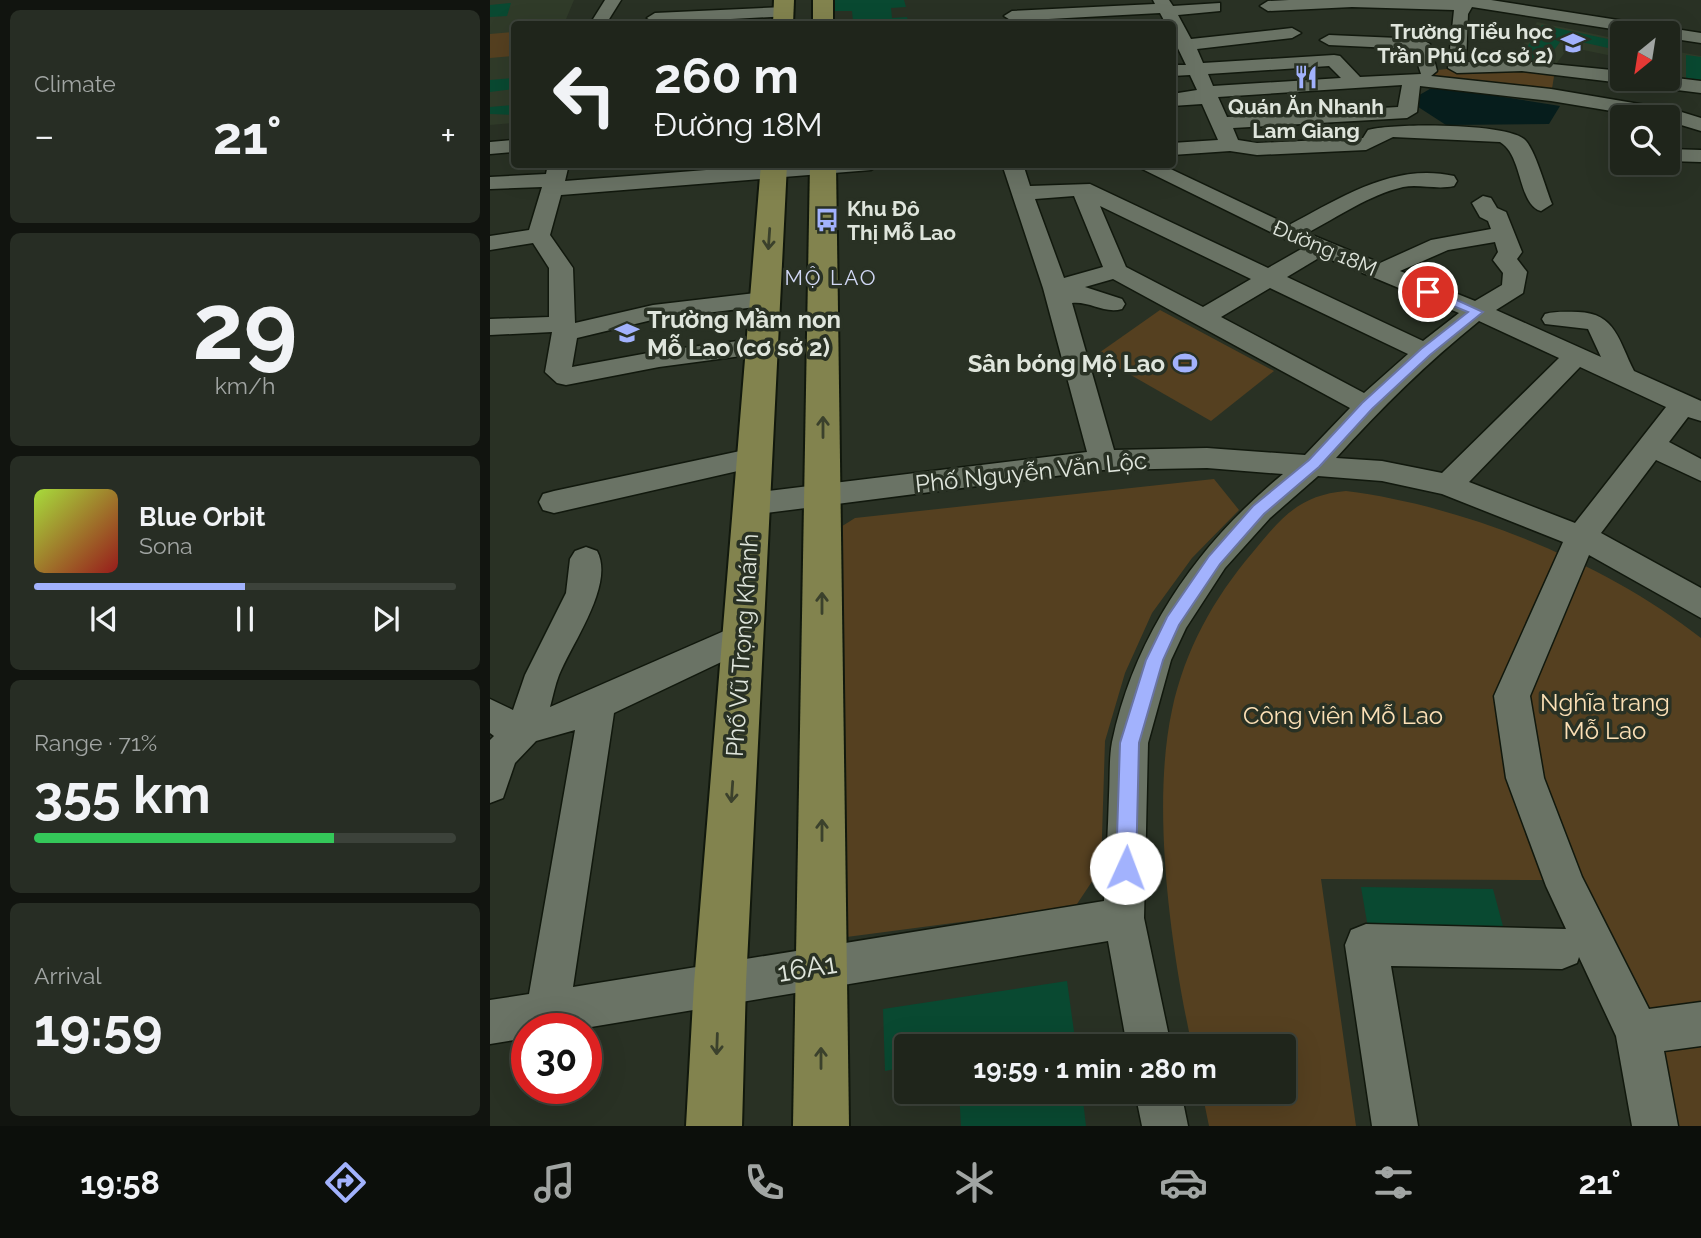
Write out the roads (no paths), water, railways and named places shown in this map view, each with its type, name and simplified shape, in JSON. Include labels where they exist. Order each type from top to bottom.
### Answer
[{"type":"main road","points":[[823,0],[823,21]]},
{"type":"main road","name":"Phố Vũ Trọng Khánh","points":[[714,1126],[720,983],[774,168]]},
{"type":"main road","points":[[821,1126],[823,168]]},
{"type":"street","points":[[600,21],[613,0]]},
{"type":"street","points":[[1003,0],[1014,20],[1165,6],[1214,7]]},
{"type":"street","points":[[1268,6],[1351,1],[1462,10]]},
{"type":"street","points":[[1457,68],[1462,10],[1466,1],[1511,3],[1535,17],[1701,38]]},
{"type":"street","points":[[1230,145],[1180,38],[1462,10]]},
{"type":"street","points":[[655,18],[784,12]]},
{"type":"street","points":[[1220,123],[1407,112],[1420,75],[1421,44],[1329,40]]},
{"type":"street","points":[[1551,95],[1555,69],[1570,48]]},
{"type":"street","points":[[1176,71],[1334,60],[1357,84]]},
{"type":"street","points":[[1176,99],[1357,84],[1457,68],[1555,69],[1610,76]]},
{"type":"street","points":[[1420,75],[1675,116],[1701,125]]},
{"type":"street","points":[[1680,84],[1701,87]]},
{"type":"street","points":[[1176,149],[1230,145],[1257,149],[1366,144],[1376,140],[1375,134],[1393,131],[1504,136],[1518,144],[1541,204]]},
{"type":"street","points":[[490,148],[511,146]]},
{"type":"street","points":[[1680,155],[1701,156]]},
{"type":"street","points":[[490,183],[774,168]]},
{"type":"street","points":[[1013,168],[1056,293],[1102,460]]},
{"type":"street","name":"Đường 18M","points":[[1150,168],[1289,234],[1477,312],[1692,408]]},
{"type":"street","points":[[554,178],[539,235],[561,268],[563,333],[558,372],[561,376],[762,346]]},
{"type":"street","points":[[1289,234],[1374,189],[1406,180],[1446,181]]},
{"type":"street","points":[[1022,193],[1082,190],[1426,352]]},
{"type":"street","points":[[1082,190],[1116,271],[1367,406]]},
{"type":"street","points":[[1147,1034],[1124,918],[1130,743],[1154,660],[1174,618],[1214,560],[1259,510],[1314,464],[1367,406],[1426,352],[1477,312],[1514,288],[1515,272],[1505,260],[1510,251],[1498,217],[1488,212],[1483,203]]},
{"type":"street","points":[[1380,271],[1415,252],[1460,237],[1504,234]]},
{"type":"street","points":[[490,243],[539,235]]},
{"type":"street","points":[[1204,317],[1321,247]]},
{"type":"street","points":[[1056,293],[1116,271]]},
{"type":"street","points":[[1056,293],[1088,293],[1113,304]]},
{"type":"street","points":[[490,327],[563,333],[622,323],[653,312],[765,299]]},
{"type":"street","points":[[649,361],[653,312]]},
{"type":"street","points":[[1554,319],[1590,320],[1600,325],[1623,377]]},
{"type":"street","points":[[1448,485],[1576,356]]},
{"type":"street","points":[[1655,1126],[1638,1033],[1566,886],[1530,790],[1512,696],[1581,537],[1652,446],[1692,408]]},
{"type":"street","points":[[1652,446],[1701,471]]},
{"type":"street","points":[[554,502],[754,458]]},
{"type":"street","name":"Phố Nguyễn Văn Lộc","points":[[751,504],[1102,460],[1207,458],[1382,471],[1448,485],[1581,537],[1667,582],[1701,605]]},
{"type":"street","points":[[490,786],[499,755],[525,729],[542,675],[582,593],[586,559]]},
{"type":"street","points":[[490,714],[508,726],[525,729],[569,717],[598,701],[743,636]]},
{"type":"street","points":[[548,1012],[598,701]]},
{"type":"street","name":"16A1","points":[[490,1022],[821,965],[1124,918]]},
{"type":"street","points":[[1395,1126],[1366,945],[1562,948]]},
{"type":"street","points":[[1638,1033],[1701,1024]]},
{"type":"street","points":[[1160,1104],[1165,1126]]},
{"type":"water","points":[[1435,86],[1560,106],[1549,124],[1446,125],[1409,101]]},
{"type":"place","name":"Trường Tiểu học Trần Phú (cơ sở 2)","points":[[1573,43]]},
{"type":"place","name":"Quán Ăn Nhanh Lam Giang","points":[[1306,77]]},
{"type":"place","name":"Khu Đô Thị Mỗ Lao","points":[[827,220]]},
{"type":"place","name":"Trường Mầm non Mỗ Lao (cơ sở 2)","points":[[627,333]]},
{"type":"place","name":"Sân bóng Mộ Lao","points":[[1185,363]]},
{"type":"district","name":"MỘ LAO","points":[[831,277]]},
{"type":"park label","name":"Công viên Mỗ Lao","points":[[1343,715]]},
{"type":"park label","name":"Nghĩa trang Mỗ Lao","points":[[1605,716]]}]
